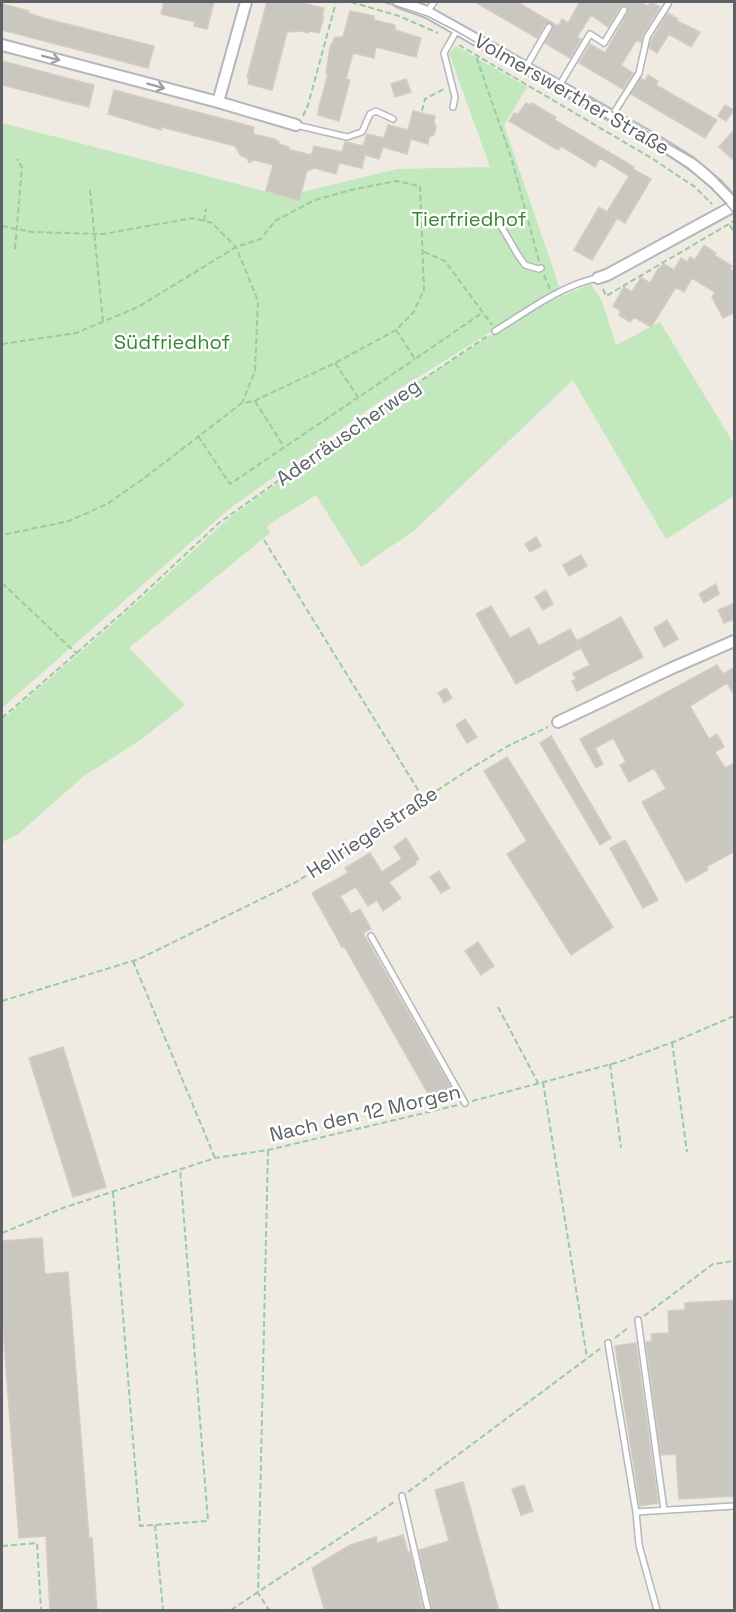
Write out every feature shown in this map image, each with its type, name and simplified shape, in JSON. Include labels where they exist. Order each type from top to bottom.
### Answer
[{"type":"street","points":[[218,102],[246,2]]},
{"type":"street","name":"Volmerswerther Straße","points":[[399,2],[427,12],[691,163],[735,204]]},
{"type":"street","points":[[2,45],[296,125]]},
{"type":"street","points":[[598,278],[735,204]]},
{"type":"street","points":[[558,722],[670,669],[735,642]]},
{"type":"lane","points":[[427,12],[434,2]]},
{"type":"lane","points":[[612,116],[639,73],[647,37],[668,4]]},
{"type":"lane","points":[[559,86],[590,34],[604,42],[624,10]]},
{"type":"lane","points":[[526,67],[549,27]]},
{"type":"lane","points":[[453,107],[455,97],[444,53],[457,29]]},
{"type":"lane","points":[[296,125],[347,137],[362,132],[370,114],[376,111],[393,119]]},
{"type":"lane","points":[[495,216],[525,265],[539,269],[542,267]]},
{"type":"lane","points":[[495,330],[553,295],[582,281],[598,278]]},
{"type":"lane","points":[[371,936],[465,1104]]},
{"type":"lane","points":[[638,1320],[664,1510]]},
{"type":"lane","points":[[608,1343],[636,1512],[639,1545],[657,1611]]},
{"type":"lane","points":[[402,1497],[428,1611]]},
{"type":"lane","points":[[636,1512],[735,1506]]},
{"type":"path","points":[[296,125],[306,112],[336,2]]},
{"type":"path","points":[[351,2],[399,16],[451,40],[653,159],[689,182],[712,204]]},
{"type":"path","points":[[478,57],[512,160],[542,267],[553,295]]},
{"type":"path","points":[[422,111],[425,99],[452,85]]},
{"type":"path","points":[[15,249],[22,167],[17,159]]},
{"type":"path","points":[[2,344],[76,333],[138,307],[236,247],[261,239],[275,220],[315,200],[396,181],[420,186],[424,290],[413,313],[396,330],[335,363],[254,401],[242,403],[107,504],[69,521],[2,534]]},
{"type":"path","points":[[90,190],[102,322]]},
{"type":"path","points":[[204,221],[206,209]]},
{"type":"path","points":[[724,217],[735,233]]},
{"type":"path","points":[[2,226],[32,232],[94,234],[193,218],[212,223],[236,247],[258,301],[255,371],[242,403]]},
{"type":"path","points":[[598,278],[606,296],[735,221]]},
{"type":"path","points":[[424,252],[445,261],[495,330]]},
{"type":"path","points":[[198,436],[230,484],[483,312]]},
{"type":"path","points":[[396,330],[415,359]]},
{"type":"path","name":"Aderräuscherweg","points":[[2,718],[77,654],[219,523],[386,404],[495,330]]},
{"type":"path","points":[[335,363],[358,397]]},
{"type":"path","points":[[254,401],[284,447]]},
{"type":"path","points":[[264,540],[423,799]]},
{"type":"path","points":[[2,582],[77,654]]},
{"type":"path","name":"Hellriegelstraße","points":[[2,1001],[133,961],[296,882],[508,747],[558,722]]},
{"type":"path","points":[[133,961],[215,1158]]},
{"type":"path","points":[[498,1007],[538,1083]]},
{"type":"path","name":"Nach den 12 Morgen","points":[[2,1233],[113,1191],[215,1158],[268,1150],[465,1104],[610,1064],[735,1016]]},
{"type":"path","points":[[672,1042],[687,1152]]},
{"type":"path","points":[[610,1064],[621,1148]]},
{"type":"path","points":[[543,1082],[587,1358]]},
{"type":"path","points":[[268,1150],[258,1593],[269,1611]]},
{"type":"path","points":[[113,1191],[140,1526],[208,1521],[180,1170]]},
{"type":"path","points":[[231,1611],[402,1497],[713,1264],[735,1261]]},
{"type":"path","points":[[155,1525],[163,1611]]},
{"type":"path","points":[[2,1546],[37,1543],[41,1611]]},
{"type":"green space","name":"Südfriedhof","points":[[456,46],[527,87],[504,125],[560,289],[383,399],[229,509],[2,708],[2,123],[299,200],[302,192],[397,169],[490,167],[449,53]]},
{"type":"green space","points":[[591,284],[602,301],[616,345],[660,322],[734,444],[734,496],[666,539],[573,380],[415,530],[361,567],[316,495],[267,526],[270,533],[129,648],[185,705],[139,741],[84,776],[17,835],[2,842],[2,720],[130,609],[229,518],[413,386],[496,332],[553,300]]},
{"type":"building","points":[[164,2],[214,2],[207,29],[194,26],[195,22],[161,14]]},
{"type":"building","points":[[267,2],[297,2],[324,8],[319,33],[287,32],[272,90],[248,84],[249,78],[247,77]]},
{"type":"building","points":[[475,2],[517,2],[558,26],[562,19],[568,23],[580,2],[640,2],[648,6],[651,2],[660,7],[643,34],[641,43],[637,40],[621,65],[633,73],[623,89],[579,63],[590,44],[605,53],[628,12],[626,6],[620,7],[608,27],[591,15],[577,37],[581,39],[570,58],[545,43],[553,29],[552,23],[545,24],[537,38]]},
{"type":"building","points":[[2,4],[29,11],[28,13],[43,18],[154,46],[148,68],[2,30]]},
{"type":"building","points":[[350,11],[374,16],[374,20],[395,25],[395,30],[421,38],[416,57],[376,47],[374,58],[353,53],[346,79],[350,80],[339,121],[318,115],[328,74],[326,74],[330,47],[335,37],[343,37]]},
{"type":"building","points":[[668,13],[678,19],[677,21],[700,32],[691,47],[669,34],[657,53],[649,48]]},
{"type":"building","points":[[2,61],[94,85],[89,107],[2,85]]},
{"type":"building","points":[[648,75],[658,81],[656,85],[717,120],[705,138],[631,94],[641,78],[645,81]]},
{"type":"building","points":[[406,79],[411,92],[395,97],[391,84]]},
{"type":"building","points":[[114,90],[254,127],[253,134],[274,139],[279,144],[289,147],[288,149],[311,155],[314,146],[342,152],[345,142],[363,146],[367,134],[384,138],[388,125],[408,130],[413,111],[435,116],[436,127],[434,135],[429,137],[428,144],[411,139],[407,154],[383,147],[379,159],[365,155],[362,168],[339,163],[336,174],[314,168],[307,171],[299,200],[266,191],[273,165],[254,160],[249,163],[235,146],[161,127],[161,130],[108,114]]},
{"type":"building","points":[[526,103],[531,105],[532,103],[556,117],[555,120],[651,179],[625,223],[617,218],[592,260],[574,250],[599,207],[607,212],[629,176],[600,158],[595,167],[561,146],[558,150],[509,121],[514,113],[518,114]]},
{"type":"building","points":[[725,105],[734,110],[726,121],[718,116]]},
{"type":"building","points":[[735,129],[735,161],[719,147]]},
{"type":"building","points":[[704,245],[716,253],[714,255],[732,266],[730,269],[735,272],[735,312],[723,318],[712,297],[715,292],[692,278],[684,292],[676,287],[651,327],[634,317],[630,322],[619,315],[621,311],[613,306],[624,287],[632,292],[641,277],[650,283],[658,269],[664,264],[674,270],[681,258],[687,262],[690,257],[695,260]]},
{"type":"building","points":[[536,537],[541,546],[530,552],[525,544]]},
{"type":"building","points":[[581,555],[587,566],[569,576],[563,565]]},
{"type":"building","points":[[716,584],[719,594],[704,603],[699,594]]},
{"type":"building","points":[[546,590],[553,604],[543,610],[535,597]]},
{"type":"building","points":[[735,603],[735,619],[724,623],[718,610]]},
{"type":"building","points":[[491,606],[510,638],[529,628],[539,646],[570,629],[577,641],[621,617],[643,657],[577,691],[572,681],[576,679],[573,673],[590,665],[581,648],[516,684],[476,614]]},
{"type":"building","points":[[667,620],[678,639],[664,647],[654,628]]},
{"type":"building","points":[[717,665],[723,674],[735,667],[735,696],[727,683],[690,706],[709,739],[717,734],[724,747],[715,752],[725,768],[735,763],[735,851],[706,867],[708,870],[686,882],[642,802],[666,789],[654,768],[629,782],[620,765],[626,762],[613,738],[595,748],[603,764],[596,768],[580,739]]},
{"type":"building","points":[[446,688],[452,698],[444,703],[438,693]]},
{"type":"building","points":[[465,719],[477,737],[467,743],[456,725]]},
{"type":"building","points":[[551,736],[611,838],[600,845],[540,743]]},
{"type":"building","points":[[507,757],[613,927],[571,955],[507,854],[527,841],[484,771]]},
{"type":"building","points":[[406,838],[419,859],[415,862],[416,864],[389,882],[401,898],[383,911],[377,900],[368,906],[356,887],[340,896],[351,914],[360,909],[371,929],[363,933],[455,1095],[435,1106],[312,893],[348,873],[345,868],[370,853],[382,872],[402,859],[394,847]]},
{"type":"building","points":[[625,840],[658,900],[643,908],[610,848]]},
{"type":"building","points":[[439,871],[450,888],[441,893],[430,877]]},
{"type":"building","points":[[478,942],[494,966],[481,975],[465,951]]},
{"type":"building","points":[[63,1047],[106,1187],[73,1197],[29,1058]]},
{"type":"building","points":[[42,1238],[45,1274],[68,1272],[97,1611],[50,1611],[46,1536],[19,1538],[2,1316],[2,1241]]},
{"type":"building","points":[[735,1300],[735,1496],[679,1499],[676,1454],[661,1455],[646,1342],[652,1341],[651,1334],[669,1333],[668,1311],[685,1310],[685,1303]]},
{"type":"building","points":[[636,1343],[658,1503],[640,1506],[615,1346]]},
{"type":"building","points":[[463,1482],[499,1611],[433,1611],[419,1550],[449,1541],[435,1490]]},
{"type":"building","points":[[524,1485],[533,1511],[521,1515],[512,1489]]},
{"type":"building","points":[[403,1535],[408,1553],[410,1552],[423,1611],[325,1611],[312,1568],[350,1545],[376,1537],[377,1543]]},
{"type":"tram line","points":[[384,2],[427,16],[456,31],[639,137],[690,170],[706,183],[734,213]]},
{"type":"tram line","points":[[583,95],[693,158],[708,169],[734,196]]},
{"type":"park label","name":"Tierfriedhof","points":[[469,219]]}]
